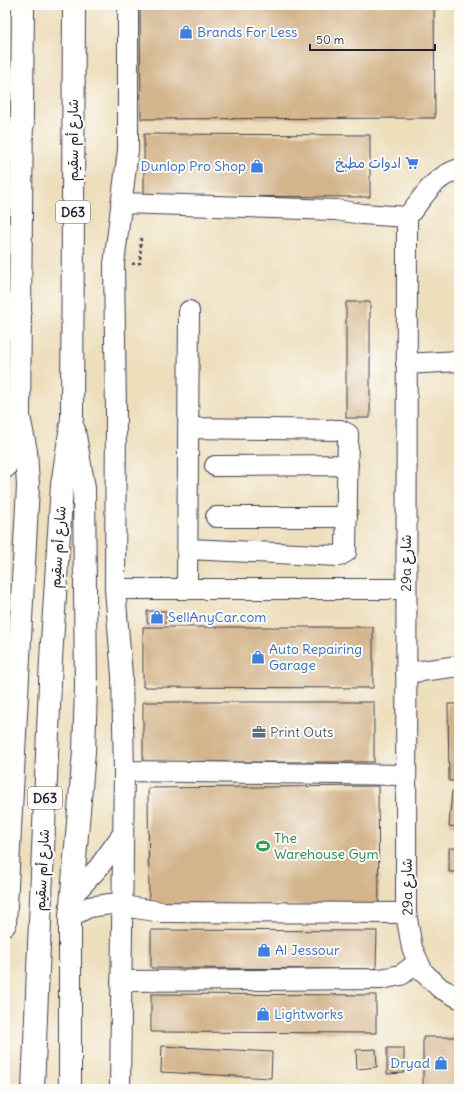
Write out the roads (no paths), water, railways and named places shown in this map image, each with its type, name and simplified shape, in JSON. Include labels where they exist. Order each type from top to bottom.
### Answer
[{"type":"main road","name":"D63","points":[[5,924],[28,503],[28,468],[19,417],[23,126],[22,5]]},
{"type":"main road","name":"شارع أم سقيم","points":[[33,1089],[51,659],[64,463],[72,419],[74,5]]},
{"type":"main road","points":[[5,151],[13,136],[23,126]]},
{"type":"main road","points":[[5,467],[19,417]]},
{"type":"main road","points":[[70,1089],[70,918],[84,752],[86,687],[84,488],[78,446],[72,419]]},
{"type":"street","points":[[120,1089],[121,906],[124,771],[122,676],[115,589],[116,411],[114,264],[126,171],[128,137],[128,5]]},
{"type":"street","points":[[121,203],[336,210],[407,217],[424,194],[451,172]]},
{"type":"street","name":"29a شارع","points":[[407,217],[406,914],[408,932],[417,963]]},
{"type":"street","points":[[187,589],[189,311]]},
{"type":"street","points":[[406,364],[459,361]]},
{"type":"street","points":[[188,428],[340,430],[348,434],[346,552],[339,556],[188,549]]},
{"type":"street","points":[[214,466],[348,465]]},
{"type":"street","points":[[216,517],[347,517]]},
{"type":"street","points":[[115,589],[406,589]]},
{"type":"street","points":[[406,673],[459,666]]},
{"type":"street","points":[[124,771],[405,775]]},
{"type":"street","points":[[72,896],[99,867],[122,835]]},
{"type":"street","points":[[70,918],[79,911],[94,906],[110,904],[162,912],[406,914]]},
{"type":"street","points":[[121,981],[381,979],[401,975],[417,963],[431,981],[440,988],[459,998]]},
{"type":"place","name":"Brands For Less","points":[[186,32]]},
{"type":"place","name":"ادوات مطبخ","points":[[412,163]]},
{"type":"place","name":"Dunlop Pro Shop","points":[[257,166]]},
{"type":"place","name":"SellAnyCar.com","points":[[157,617]]},
{"type":"place","name":"Auto Repairing Garage","points":[[258,657]]},
{"type":"place","name":"Print Outs","points":[[259,732]]},
{"type":"place","name":"The Warehouse Gym","points":[[263,846]]},
{"type":"place","name":"Al Jessour","points":[[264,950]]},
{"type":"place","name":"Lightworks","points":[[263,1014]]},
{"type":"place","name":"Dryad","points":[[441,1063]]}]
